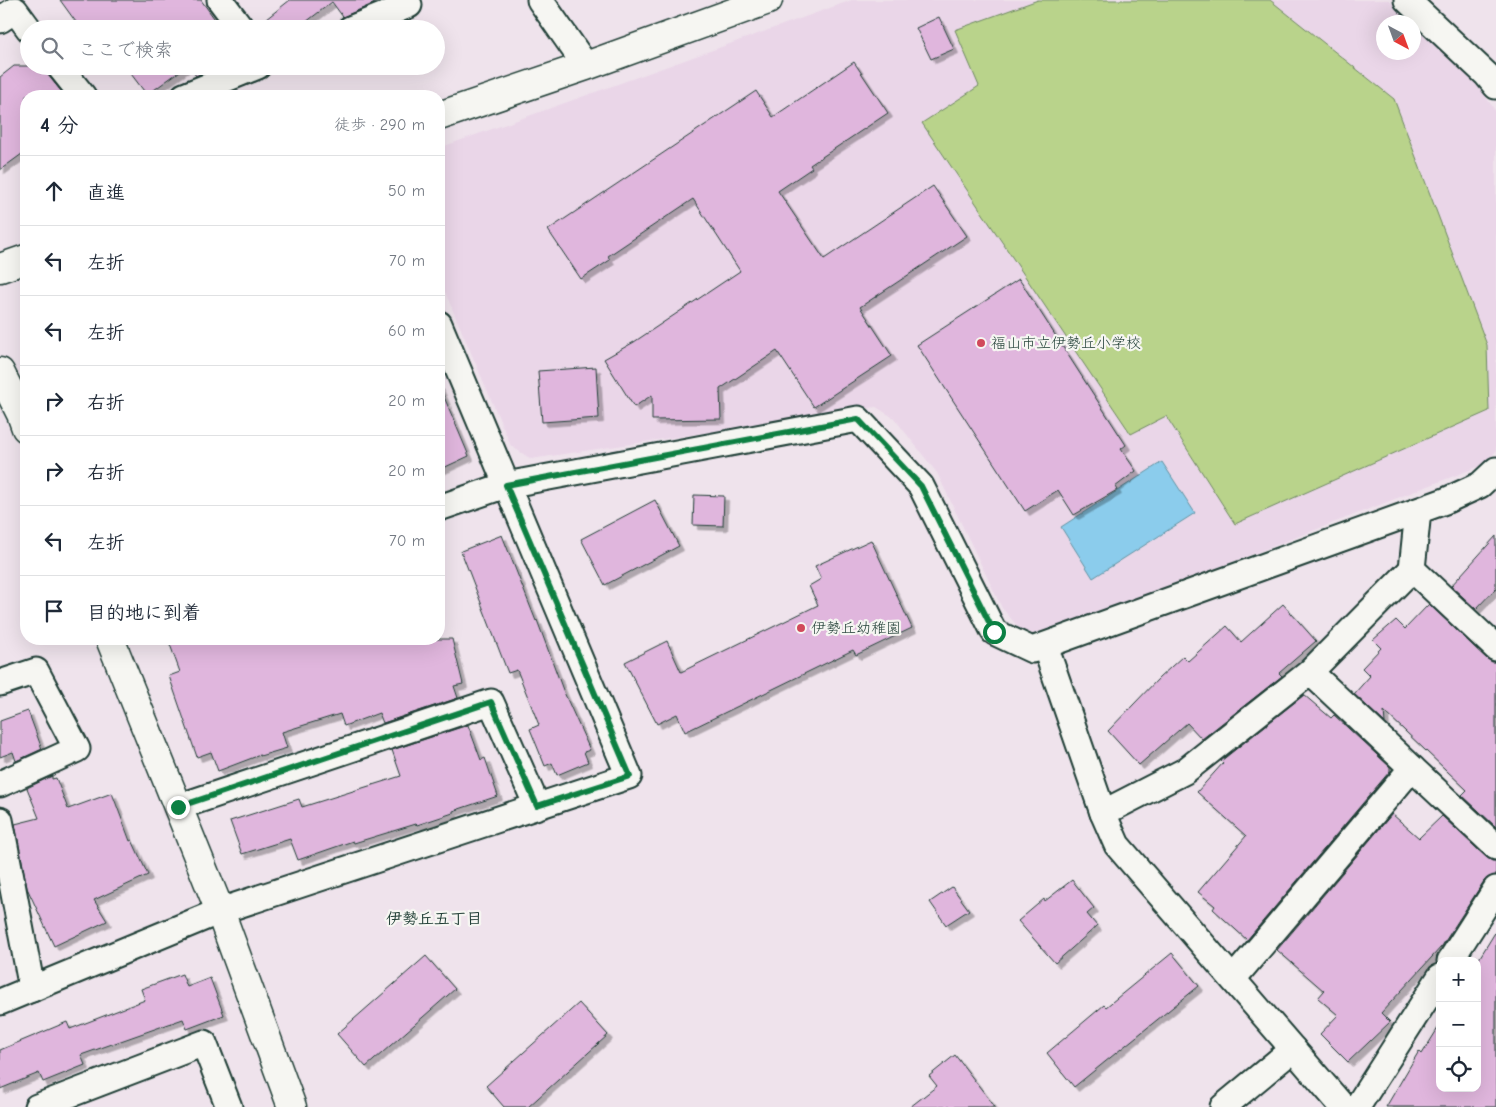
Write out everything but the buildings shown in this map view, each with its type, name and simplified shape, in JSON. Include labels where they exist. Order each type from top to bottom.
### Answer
[{"type":"street","points":[[220,0],[235,20]]},
{"type":"street","points":[[372,20],[409,5],[405,0]]},
{"type":"street","points":[[540,0],[586,66]]},
{"type":"street","points":[[445,114],[586,66],[768,0]]},
{"type":"street","points":[[1407,0],[1488,75],[1496,86]]},
{"type":"street","points":[[66,75],[77,90]]},
{"type":"street","points":[[199,90],[236,75]]},
{"type":"street","points":[[0,268],[20,261]]},
{"type":"street","points":[[0,1002],[220,911],[630,776],[445,338]]},
{"type":"street","points":[[0,372],[20,415]]},
{"type":"street","points":[[445,506],[506,485],[858,419],[921,486],[994,632],[1032,650],[1445,501],[1480,485],[1496,470]]},
{"type":"street","points":[[1103,813],[1185,770],[1310,672],[1412,569],[1418,511]]},
{"type":"street","points":[[1412,569],[1496,648]]},
{"type":"street","points":[[112,645],[220,911],[292,1107]]},
{"type":"street","points":[[1046,646],[1103,813],[1117,845],[1343,1107]]},
{"type":"street","points":[[0,683],[36,671],[77,749],[0,784]]},
{"type":"street","points":[[1310,672],[1496,847]]},
{"type":"street","points":[[178,807],[491,702],[537,806]]},
{"type":"street","points":[[1233,979],[1412,768]]},
{"type":"street","points":[[0,820],[32,989]]},
{"type":"street","points":[[1453,957],[1496,889]]},
{"type":"street","points":[[1357,1107],[1436,983]]},
{"type":"street","points":[[37,1107],[67,1102],[204,1043],[229,1107]]},
{"type":"street","points":[[1223,1107],[1293,1049]]},
{"type":"shaded area","name":"福山市立伊勢丘小学校","points":[[852,0],[1389,0],[1405,15],[1376,15],[1376,60],[1421,60],[1421,30],[1475,81],[1496,112],[1496,451],[1485,464],[1039,637],[1019,628],[1002,608],[937,473],[894,418],[876,407],[531,459],[511,446],[445,292],[445,146]]},
{"type":"green space","points":[[1038,0],[1270,0],[1394,99],[1487,345],[1489,411],[1235,524],[1166,416],[1131,434],[922,123],[979,86],[955,30]]},
{"type":"water","points":[[1162,462],[1195,513],[1093,578],[1061,527]]},
{"type":"place","name":"福山市立伊勢丘小学校","points":[[981,343]]},
{"type":"place","name":"伊勢丘幼稚園","points":[[801,628]]},
{"type":"district","name":"伊勢丘五丁目","points":[[434,919]]},
{"type":"route","points":[[178,807],[491,702],[537,806],[630,776],[506,485],[858,419],[921,486],[994,632]]}]
